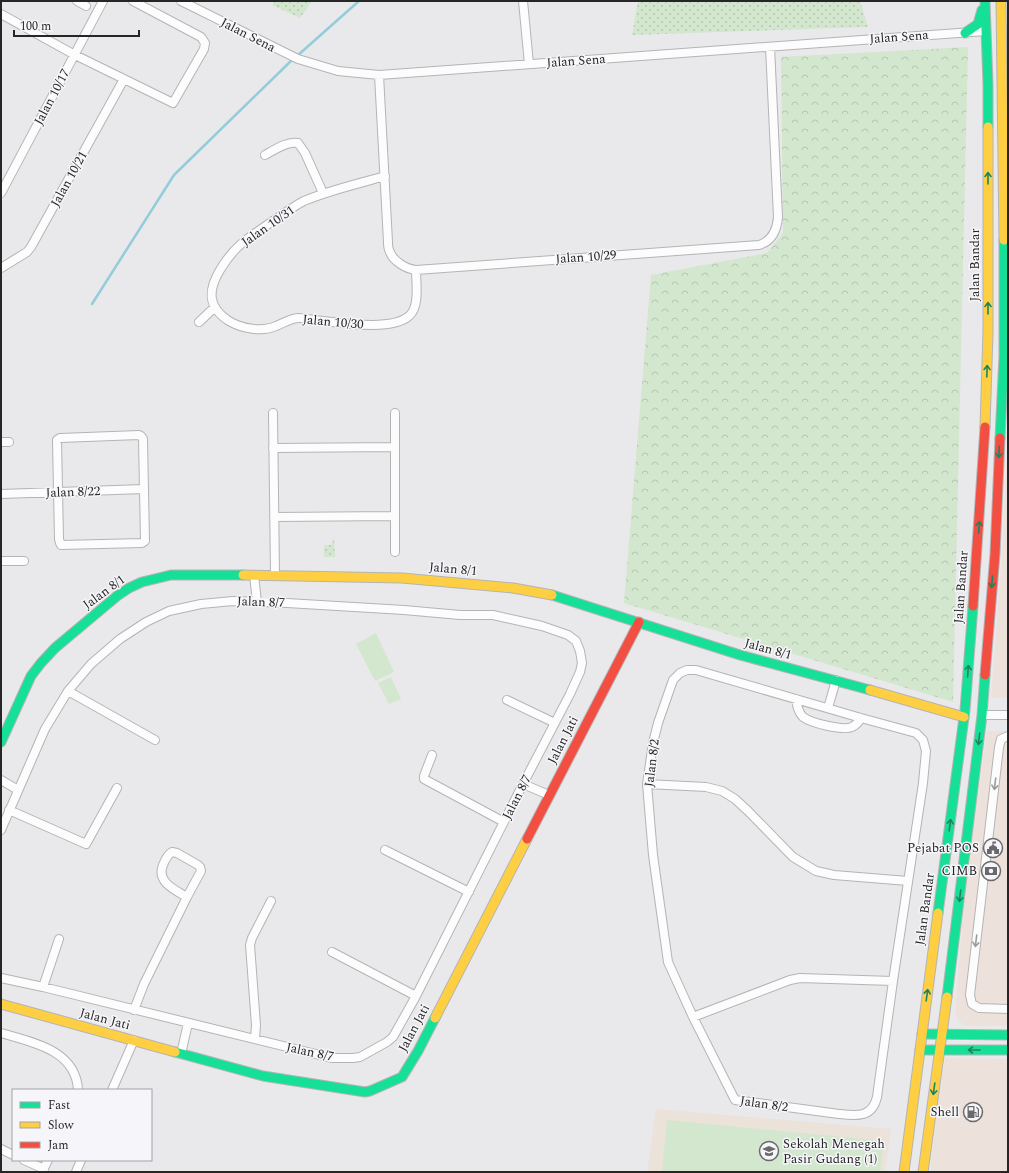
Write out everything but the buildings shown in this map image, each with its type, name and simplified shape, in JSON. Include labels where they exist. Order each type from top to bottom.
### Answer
[{"type":"main road","name":"Jalan Bandar","points":[[904,1172],[964,717],[985,443],[988,332],[988,85],[985,1]]},
{"type":"main road","points":[[965,33],[978,24],[985,1]]},
{"type":"main road","points":[[986,31],[994,27],[1001,1]]},
{"type":"main road","points":[[923,1172],[940,1050],[982,715],[1005,413],[1004,356],[1007,274],[1001,1]]},
{"type":"main road","points":[[986,31],[994,35],[996,38],[1002,64]]},
{"type":"main road","points":[[1004,356],[1008,366]]},
{"type":"main road","points":[[986,394],[1005,394]]},
{"type":"main road","points":[[986,413],[1005,413]]},
{"type":"main road","name":"Jalan 8/1","points":[[1,742],[32,676],[41,663],[55,648],[117,596],[129,588],[142,582],[171,575],[275,575],[402,578],[513,588],[545,593],[740,655],[836,680],[964,717]]},
{"type":"main road","name":"Jalan Jati","points":[[1,1004],[263,1076],[362,1092],[370,1091],[402,1077],[421,1044],[639,622]]},
{"type":"main road","points":[[922,1034],[1008,1035]]},
{"type":"main road","points":[[920,1050],[1008,1050]]},
{"type":"street","points":[[77,1],[86,6]]},
{"type":"street","name":"Jalan 10/17","points":[[1,193],[103,1]]},
{"type":"street","points":[[1,14],[75,55],[173,103],[205,46],[205,42],[201,37],[133,1]]},
{"type":"street","name":"Jalan Sena","points":[[181,1],[298,60],[338,71],[379,75],[986,31]]},
{"type":"street","points":[[523,1],[529,64]]},
{"type":"street","name":"Jalan 10/29","points":[[379,75],[388,242],[390,252],[394,258],[400,263],[416,270],[759,245],[768,241],[778,225],[770,47]]},
{"type":"street","name":"Jalan 10/21","points":[[1,268],[27,252],[31,247],[124,79]]},
{"type":"street","points":[[265,155],[283,146],[294,142],[298,143],[305,153],[323,193]]},
{"type":"street","name":"Jalan 10/31","points":[[215,307],[211,297],[214,281],[230,254],[242,243],[295,206],[323,193],[385,176]]},
{"type":"street","points":[[1004,189],[1008,199]]},
{"type":"street","name":"Jalan 10/30","points":[[215,307],[219,313],[230,322],[250,328],[271,328],[299,318],[370,325],[395,324],[410,316],[413,311],[416,301],[416,270]]},
{"type":"street","points":[[199,322],[215,307]]},
{"type":"street","points":[[273,413],[275,575]]},
{"type":"street","points":[[395,413],[395,552]]},
{"type":"street","points":[[141,436],[143,439],[144,489],[146,539],[144,542],[61,545],[59,542],[56,442],[58,439],[141,436]]},
{"type":"street","points":[[273,448],[395,447]]},
{"type":"street","name":"Jalan 8/22","points":[[1,494],[144,489]]},
{"type":"street","points":[[274,517],[395,516]]},
{"type":"street","points":[[1,561],[24,561]]},
{"type":"street","points":[[254,575],[256,602]]},
{"type":"street","name":"Jalan 8/7","points":[[1,830],[45,729],[68,691],[91,664],[130,631],[157,616],[175,610],[201,604],[233,601],[493,616],[542,626],[571,636],[576,641],[580,651],[582,666],[570,694],[416,996],[391,1039],[358,1058],[332,1058],[1,978]]},
{"type":"street","name":"Jalan 8/2","points":[[688,670],[696,670],[796,700],[916,733],[923,740],[926,751],[923,783],[876,1099],[870,1110],[858,1116],[735,1100],[693,1017],[667,959],[653,855],[647,784],[653,743],[658,723],[673,680],[680,673],[688,670]]},
{"type":"street","points":[[828,708],[836,680]]},
{"type":"street","points":[[68,691],[155,740]]},
{"type":"street","points":[[507,700],[555,723]]},
{"type":"street","points":[[796,700],[800,713],[805,718],[835,728],[853,727],[861,718]]},
{"type":"street","points":[[982,715],[1008,715]]},
{"type":"street","points":[[1008,736],[1001,739],[999,747],[970,995],[972,1004],[979,1008],[1008,1009]]},
{"type":"street","points":[[432,754],[424,779],[504,822]]},
{"type":"street","points":[[1,780],[18,790]]},
{"type":"street","points":[[523,784],[549,796]]},
{"type":"street","points":[[647,784],[706,787],[722,791],[735,799],[748,811],[793,857],[816,871],[908,881]]},
{"type":"street","points":[[9,810],[86,844],[117,788]]},
{"type":"street","points":[[385,850],[469,892]]},
{"type":"street","points":[[134,1010],[144,984],[200,874],[200,867],[177,853],[172,852],[168,855],[162,867],[161,873],[163,879],[170,888],[187,897]]},
{"type":"street","points":[[255,1039],[256,1025],[250,945],[252,938],[271,901]]},
{"type":"street","points":[[43,987],[59,939]]},
{"type":"street","points":[[332,952],[416,996]]},
{"type":"street","points":[[693,1017],[778,984],[800,978],[893,981]]},
{"type":"street","points":[[181,1054],[188,1023]]},
{"type":"street","points":[[1,1033],[34,1042],[59,1054],[74,1074],[77,1080],[78,1089]]},
{"type":"street","points":[[112,1089],[134,1040]]},
{"type":"street","points":[[1,1149],[12,1154]]},
{"type":"street","points":[[26,1161],[43,1171],[48,1161]]},
{"type":"street","points":[[76,1172],[81,1161]]},
{"type":"shaded area","points":[[1008,432],[1008,698],[991,698],[1002,554]]},
{"type":"shaded area","points":[[987,731],[1008,731],[1008,1026],[964,1025],[959,1021],[955,1013],[965,884]]},
{"type":"shaded area","points":[[945,1058],[1008,1059],[1008,1172],[931,1172],[931,1159]]},
{"type":"shaded area","name":"Sekolah Menegah Pasir Gudang (1)","points":[[656,1109],[891,1129],[885,1172],[647,1172]]},
{"type":"green space","points":[[275,1],[312,1],[300,18],[272,5]]},
{"type":"green space","points":[[638,1],[860,1],[868,27],[632,35]]},
{"type":"green space","points":[[968,47],[953,702],[624,603],[651,275],[767,253],[783,233],[781,57]]},
{"type":"green space","points":[[334,539],[335,557],[324,557],[324,545],[332,545],[332,540]]},
{"type":"green space","points":[[376,633],[394,672],[375,681],[356,644]]},
{"type":"green space","points":[[391,677],[401,699],[389,704],[378,683]]},
{"type":"green space","name":"Sekolah Menegah Pasir Gudang (1)","points":[[667,1120],[884,1141],[880,1172],[662,1172]]},
{"type":"waterway","points":[[297,56],[359,1]]},
{"type":"waterway","points":[[92,304],[174,175],[293,59]]},
{"type":"traffic: fast","points":[[985,1],[988,127]]},
{"type":"traffic: fast","points":[[965,33],[978,24],[982,10]]},
{"type":"traffic: fast","points":[[1000,438],[1004,356],[1004,240]]},
{"type":"traffic: fast","points":[[1,742],[31,676],[41,663],[55,648],[117,596],[142,582],[171,575],[243,575]]},
{"type":"traffic: fast","points":[[552,595],[740,655],[870,690]]},
{"type":"traffic: fast","points":[[938,913],[965,710],[973,606]]},
{"type":"traffic: fast","points":[[947,997],[982,715],[985,675]]},
{"type":"traffic: fast","points":[[175,1052],[263,1076],[365,1092],[402,1077],[418,1051],[435,1018]]},
{"type":"traffic: fast","points":[[922,1034],[1008,1035]]},
{"type":"traffic: fast","points":[[920,1050],[1008,1050]]},
{"type":"traffic: slow","points":[[1001,1],[1004,240]]},
{"type":"traffic: slow","points":[[985,427],[988,332],[988,127]]},
{"type":"traffic: slow","points":[[243,575],[402,578],[513,588],[552,595]]},
{"type":"traffic: slow","points":[[870,690],[964,717]]},
{"type":"traffic: slow","points":[[435,1018],[527,839]]},
{"type":"traffic: slow","points":[[904,1172],[938,913]]},
{"type":"traffic: slow","points":[[923,1172],[947,997]]},
{"type":"traffic: slow","points":[[1,1004],[175,1052]]},
{"type":"traffic: jam","points":[[973,606],[985,427]]},
{"type":"traffic: jam","points":[[985,675],[995,554],[1000,438]]},
{"type":"traffic: jam","points":[[527,839],[639,622]]},
{"type":"place","name":"Pejabat POS","points":[[993,848]]},
{"type":"place","name":"CIMB","points":[[991,871]]},
{"type":"place","name":"Shell","points":[[973,1112]]},
{"type":"place","name":"Sekolah Menegah Pasir Gudang (1)","points":[[769,1151]]}]
